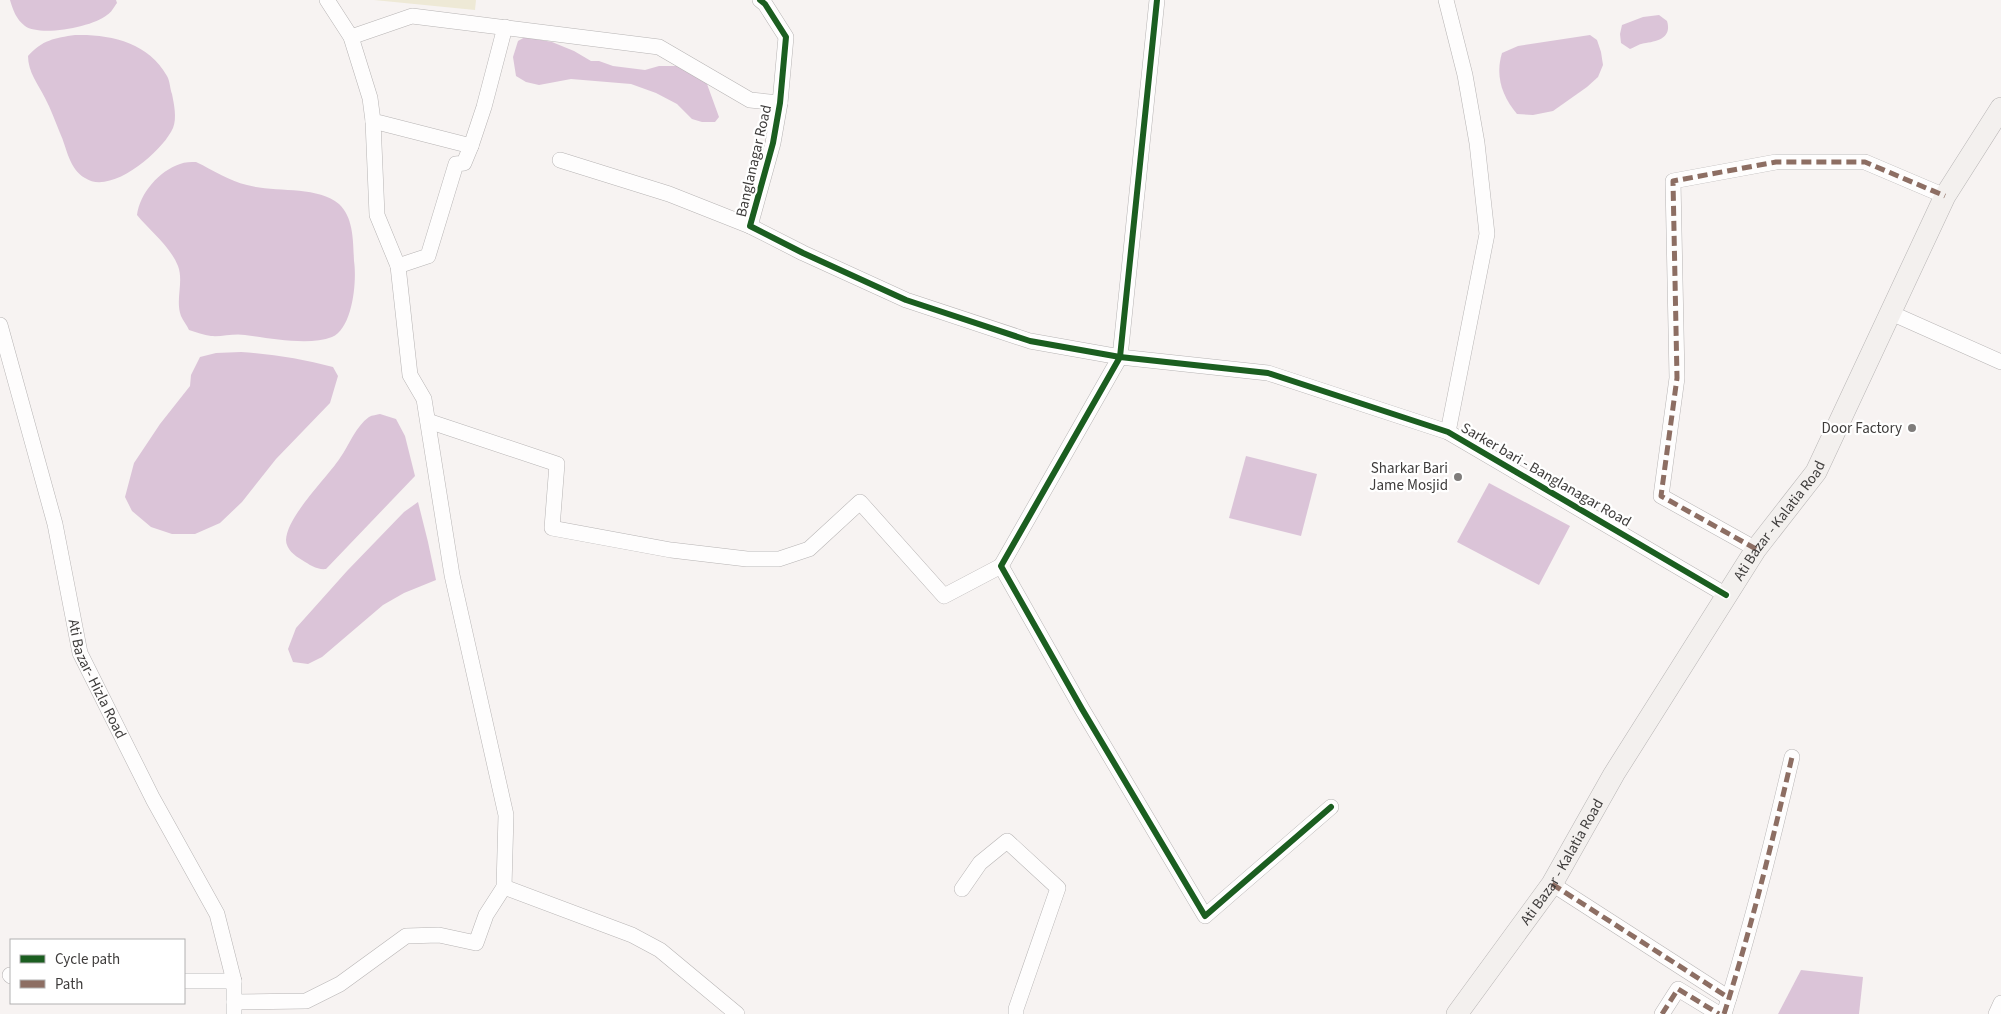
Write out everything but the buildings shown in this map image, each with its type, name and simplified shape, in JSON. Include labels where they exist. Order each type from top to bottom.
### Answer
[{"type":"main road","name":"Ati Bazar - Kalatia Road","points":[[1457,1014],[1552,884],[1614,774],[1756,549],[1816,472],[1945,196],[2001,108]]},
{"type":"street","points":[[234,1008],[306,1001],[340,984],[406,936],[439,935],[476,943],[486,915],[504,887],[506,815],[452,575],[424,399],[410,374],[398,266],[377,215],[373,121],[370,98],[351,37],[327,0]]},
{"type":"street","name":"Banglanagar Road","points":[[760,0],[765,4],[786,37],[774,143],[750,226],[803,253],[906,300]]},
{"type":"street","points":[[428,421],[558,464],[552,528],[671,550],[747,559],[779,559],[809,548],[860,502],[944,596],[1001,566],[1120,357],[1157,0]]},
{"type":"street","points":[[1446,0],[1466,75],[1477,143],[1487,234],[1448,432]]},
{"type":"street","points":[[351,37],[412,16],[659,47],[750,100],[780,103]]},
{"type":"street","points":[[398,266],[428,256],[456,164],[464,162],[471,146],[484,107],[505,27]]},
{"type":"street","points":[[373,121],[471,146]]},
{"type":"street","points":[[560,160],[669,194],[750,226]]},
{"type":"street","points":[[1756,549],[1661,496],[1677,378],[1672,181],[1776,162],[1865,162],[1945,196]]},
{"type":"street","name":"Sarker bari - Banglanagar Road","points":[[906,300],[1030,341],[1120,357],[1268,373],[1448,432],[1726,595]]},
{"type":"street","points":[[1891,313],[2001,362]]},
{"type":"street","name":"Ati Bazar- Hizla Road","points":[[0,325],[55,524],[80,653],[153,799],[217,914],[234,981],[234,1008]]},
{"type":"street","points":[[1001,566],[1082,709],[1205,916],[1331,807]]},
{"type":"street","points":[[1724,1014],[1743,953],[1792,757]]},
{"type":"street","points":[[962,889],[980,863],[1007,842],[1058,888],[1016,1009],[1016,1014]]},
{"type":"street","points":[[1552,884],[1729,998]]},
{"type":"street","points":[[504,887],[632,935],[660,950],[737,1014]]},
{"type":"street","points":[[185,981],[234,981]]},
{"type":"street","points":[[1662,1014],[1678,989],[1719,1014]]},
{"type":"street","points":[[1996,1014],[2001,1003]]},
{"type":"shaded area","points":[[10,0],[116,0],[117,3],[108,14],[90,23],[79,27],[42,31],[25,26],[15,14]]},
{"type":"shaded area","points":[[374,0],[476,0],[475,10]]},
{"type":"shaded area","points":[[1659,15],[1667,21],[1668,26],[1668,31],[1663,37],[1630,49],[1621,43],[1622,25],[1643,17]]},
{"type":"shaded area","points":[[75,35],[101,36],[127,42],[139,48],[159,64],[168,78],[172,94],[175,120],[173,128],[159,148],[135,168],[122,176],[108,181],[96,182],[85,178],[75,169],[49,106],[28,62],[28,56],[38,46],[55,39]]},
{"type":"shaded area","points":[[1590,35],[1597,40],[1601,52],[1603,65],[1598,77],[1553,111],[1533,115],[1517,114],[1507,100],[1501,85],[1499,70],[1502,53],[1518,46]]},
{"type":"shaded area","points":[[525,37],[552,42],[574,51],[591,61],[599,61],[613,66],[645,70],[659,66],[678,66],[696,74],[707,84],[719,117],[715,122],[702,122],[692,119],[677,104],[656,93],[631,84],[571,79],[539,85],[526,82],[516,76],[513,57],[518,41]]},
{"type":"shaded area","points":[[186,162],[196,162],[240,183],[319,194],[339,204],[348,216],[352,231],[355,280],[349,314],[339,332],[323,340],[301,341],[241,335],[211,336],[189,330],[179,310],[180,272],[178,266],[165,245],[137,215],[146,191],[158,177],[172,167]]},
{"type":"shaded area","points":[[241,352],[287,357],[333,367],[338,376],[330,403],[276,459],[242,502],[220,523],[195,534],[172,534],[151,527],[132,511],[125,497],[134,463],[160,424],[190,386],[191,375],[200,357],[216,353]]},
{"type":"shaded area","points":[[380,414],[396,419],[405,436],[415,476],[326,569],[314,567],[289,549],[286,543],[288,530],[300,509],[340,458],[360,425],[369,417]]},
{"type":"shaded area","points":[[1246,456],[1317,474],[1301,536],[1229,518]]},
{"type":"shaded area","points":[[1489,483],[1570,526],[1539,585],[1457,542]]},
{"type":"shaded area","points":[[418,502],[436,580],[404,593],[383,605],[322,657],[308,664],[293,662],[288,649],[296,628],[347,571],[404,512]]},
{"type":"shaded area","points":[[1801,970],[1863,977],[1859,1014],[1778,1014]]},
{"type":"marked path","points":[[1756,549],[1661,496],[1677,378],[1673,181],[1776,162],[1865,162],[1945,196]]},
{"type":"marked path","points":[[1724,1014],[1761,886],[1792,757]]},
{"type":"marked path","points":[[1552,884],[1729,998]]},
{"type":"marked path","points":[[1662,1014],[1678,989],[1719,1014]]},
{"type":"cycle path","points":[[760,0],[765,4],[786,37],[780,103],[773,143],[750,226],[803,253],[906,300],[1030,341],[1120,357],[1268,373],[1448,432],[1726,595]]},
{"type":"cycle path","points":[[1157,0],[1120,357],[1001,566],[1082,709],[1205,916],[1331,807]]},
{"type":"place","name":"Door Factory","points":[[1912,428]]},
{"type":"place","name":"Sharkar Bari Jame Mosjid","points":[[1458,477]]}]
